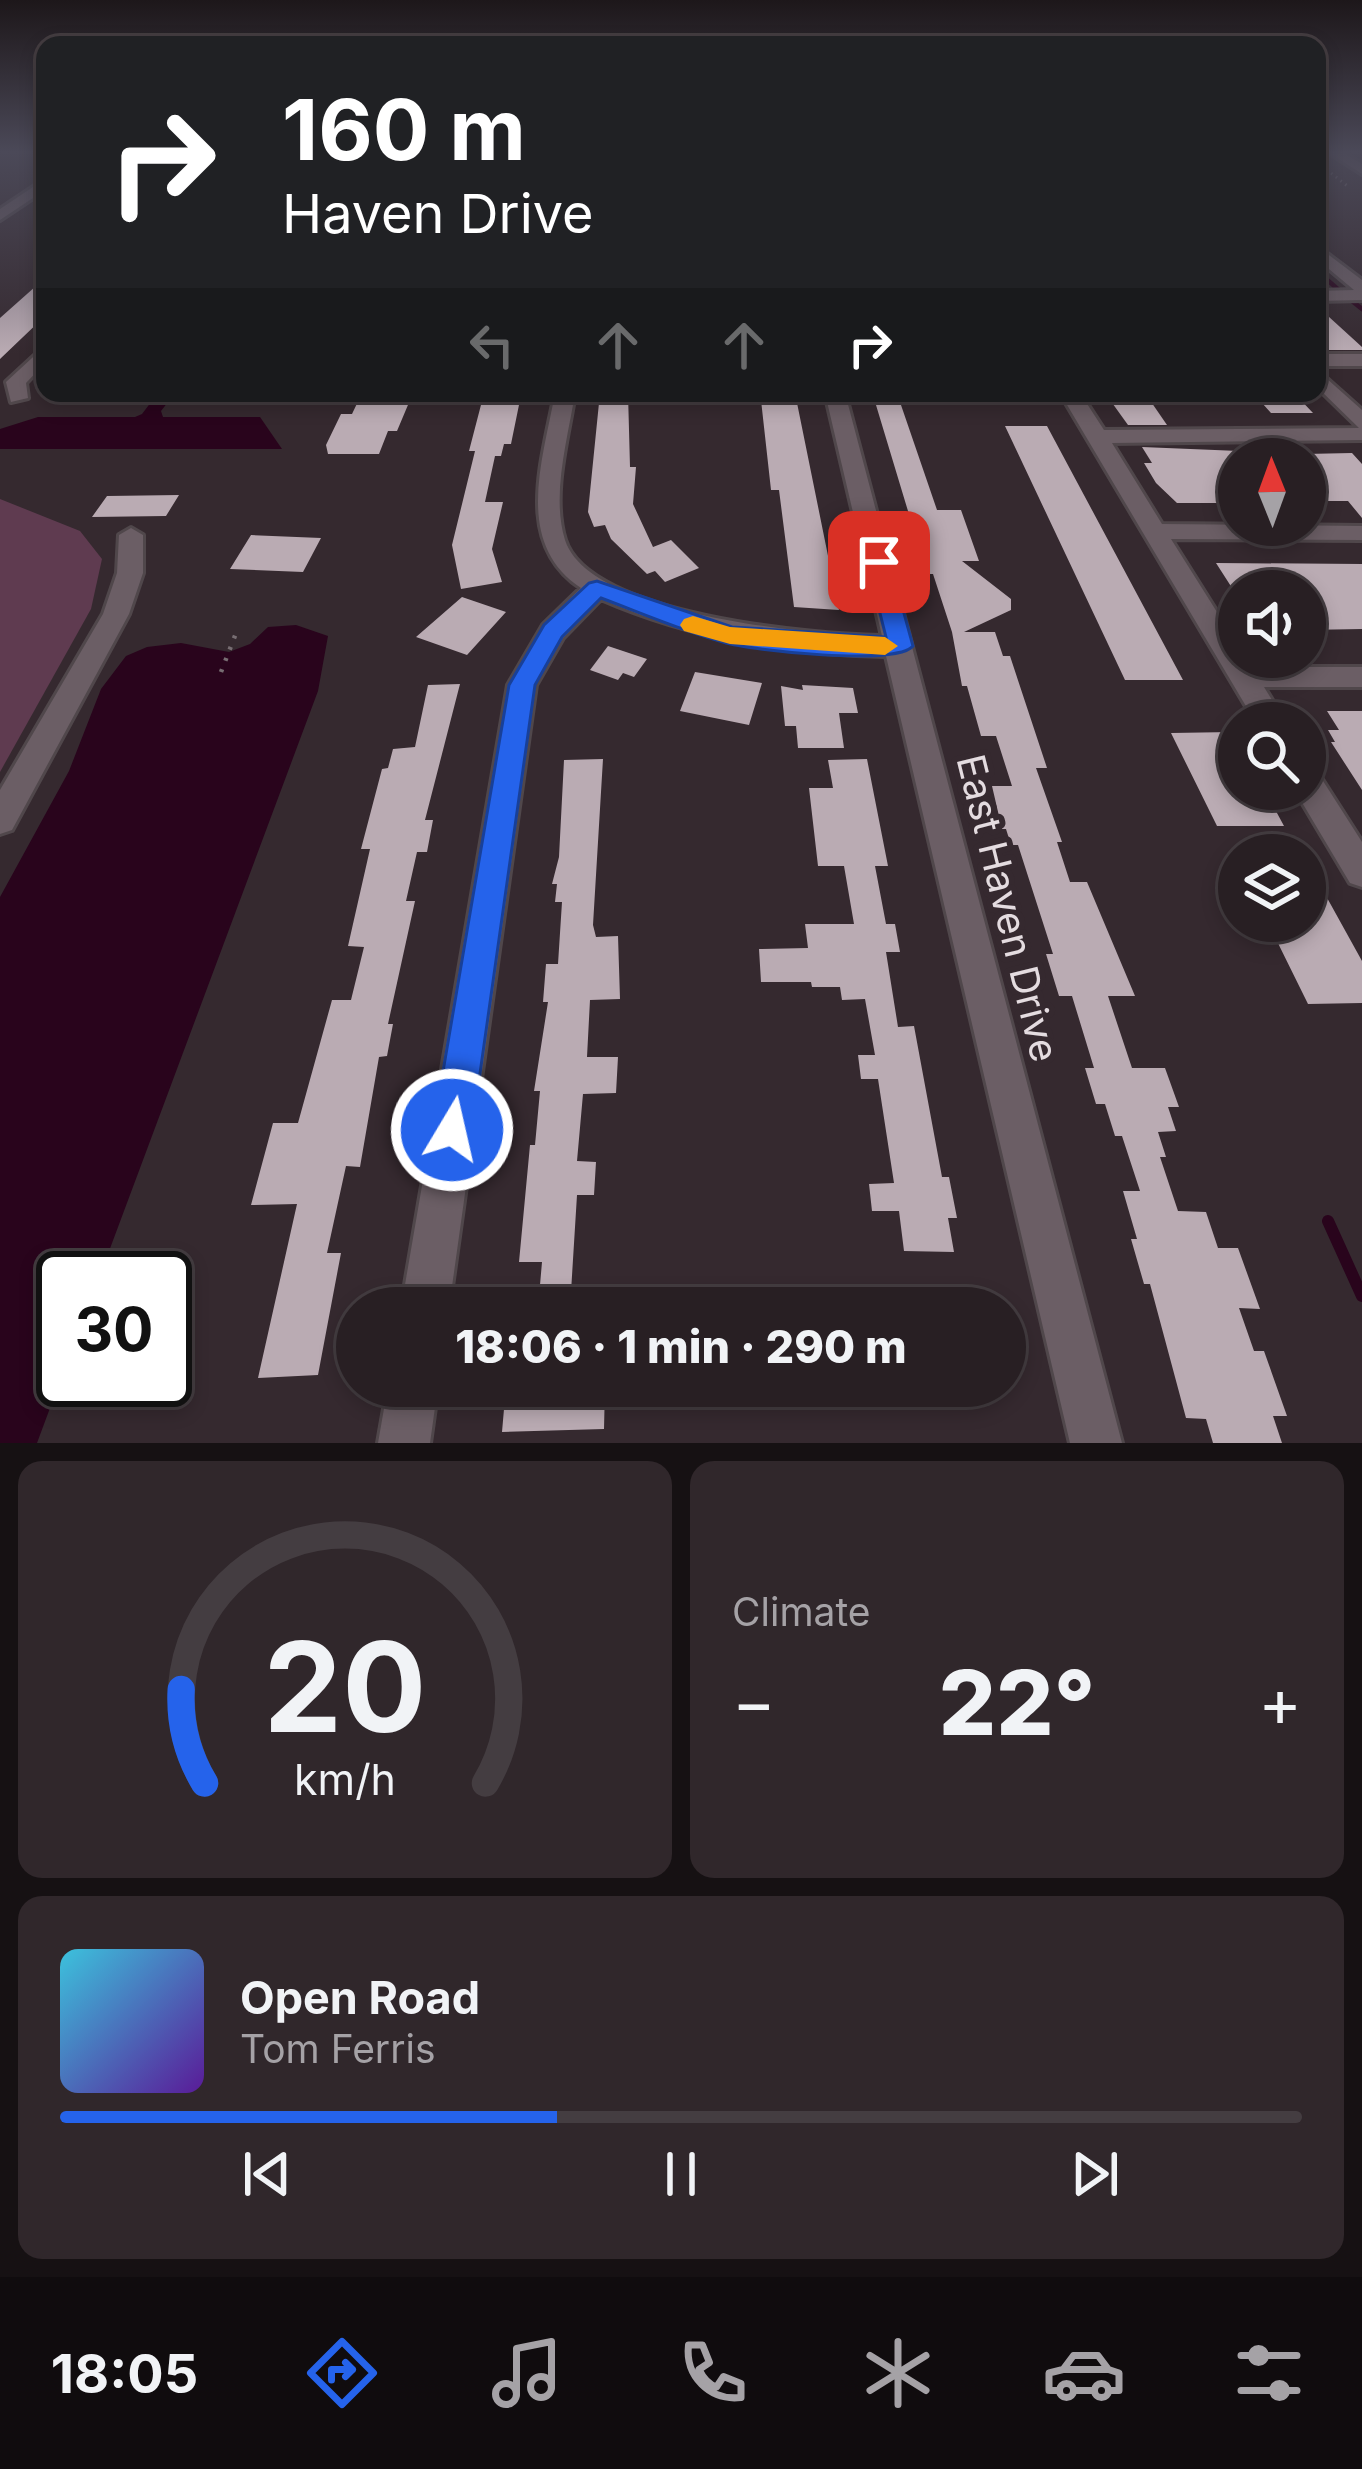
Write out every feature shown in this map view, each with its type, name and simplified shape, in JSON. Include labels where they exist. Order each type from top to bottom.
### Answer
[{"type":"street","points":[[1326,259],[1362,292]]},
{"type":"street","points":[[1326,295],[1362,292]]},
{"type":"street","points":[[1326,360],[1362,360]]},
{"type":"street","points":[[18,398],[16,382],[36,361]]},
{"type":"street","points":[[1326,385],[1362,422]]},
{"type":"street","points":[[564,402],[548,516],[559,555],[597,588],[730,636],[836,646],[900,646]]},
{"type":"street","name":"East Haven Drive","points":[[837,402],[1096,1443]]},
{"type":"street","points":[[1075,402],[1218,635]]},
{"type":"street","points":[[1096,437],[1362,434]]},
{"type":"street","points":[[1154,532],[1362,533]]},
{"type":"street","points":[[0,820],[116,614],[130,573],[131,535]]},
{"type":"street","points":[[428,1287],[522,685],[553,632],[597,588]]},
{"type":"street","points":[[1326,677],[1362,677]]},
{"type":"street","points":[[1324,810],[1362,872]]},
{"type":"street","points":[[404,1443],[410,1407]]},
{"type":"path","points":[[221,672],[238,628]]},
{"type":"shaded area","points":[[151,402],[168,402],[161,411],[163,417],[260,417],[282,449],[0,449],[0,429],[38,417],[142,414]]},
{"type":"shaded area","points":[[0,499],[80,531],[102,559],[91,609],[0,772]]},
{"type":"shaded area","points":[[296,625],[328,636],[318,691],[109,1251],[36,1251],[36,1407],[50,1407],[37,1443],[0,1443],[0,897],[69,771],[101,689],[126,656],[147,647],[181,643],[229,652],[250,644],[268,627]]},
{"type":"building","points":[[36,286],[36,325],[0,359],[0,318]]},
{"type":"building","points":[[1326,314],[1362,347],[1326,349]]},
{"type":"building","points":[[358,402],[409,402],[397,431],[388,431],[379,454],[328,454],[326,445],[341,414],[352,414]]},
{"type":"building","points":[[482,402],[520,402],[511,444],[504,444],[501,456],[495,456],[485,502],[503,502],[492,549],[502,582],[461,589],[452,545],[475,451],[469,451]]},
{"type":"building","points":[[599,402],[628,402],[630,467],[636,467],[633,504],[653,547],[671,540],[699,568],[665,582],[655,571],[647,574],[611,539],[605,525],[594,527],[588,512]]},
{"type":"building","points":[[761,402],[797,402],[839,610],[794,607],[779,490],[771,490]]},
{"type":"building","points":[[1111,402],[1151,402],[1167,425],[1128,425]]},
{"type":"building","points":[[1261,402],[1303,402],[1313,413],[1271,413]]},
{"type":"building","points":[[876,405],[901,405],[937,510],[961,510],[979,561],[962,561],[1011,599],[1011,610],[964,632],[995,632],[1003,656],[1010,656],[1047,768],[1036,768],[1062,842],[1057,842],[1070,882],[1087,882],[1135,996],[1108,996],[1132,1068],[1165,1068],[1179,1107],[1168,1107],[1176,1131],[1158,1132],[1166,1157],[1160,1157],[1178,1211],[1206,1212],[1218,1248],[1238,1248],[1260,1309],[1239,1308],[1254,1351],[1264,1351],[1287,1416],[1273,1416],[1282,1443],[1213,1443],[1206,1419],[1186,1418],[1150,1284],[1144,1284],[1131,1239],[1137,1239],[1123,1191],[1140,1191],[1122,1136],[1115,1136],[1105,1104],[1096,1104],[1085,1068],[1094,1068],[1072,996],[1059,996],[1046,954],[1053,954],[1018,845],[1011,845],[1002,829],[992,786],[1012,786],[996,736],[981,736],[967,686],[962,686],[952,632],[933,574],[927,574]]},
{"type":"building","points":[[1005,426],[1047,426],[1183,680],[1125,680]]},
{"type":"building","points":[[1142,447],[1218,450],[1218,503],[1177,503],[1144,463],[1152,463]]},
{"type":"building","points":[[1352,453],[1362,464],[1362,518],[1348,501],[1326,501],[1326,454]]},
{"type":"building","points":[[179,495],[166,516],[92,517],[107,496]]},
{"type":"building","points":[[251,535],[321,538],[303,572],[230,569]]},
{"type":"building","points":[[1216,563],[1362,564],[1362,629],[1326,630],[1326,570],[1220,570]]},
{"type":"building","points":[[462,597],[506,612],[467,655],[416,637]]},
{"type":"building","points":[[608,646],[647,659],[634,677],[623,673],[618,680],[590,670]]},
{"type":"building","points":[[695,672],[762,683],[749,725],[680,711]]},
{"type":"building","points":[[460,684],[425,820],[433,820],[427,852],[417,852],[406,901],[415,901],[388,1024],[393,1024],[387,1056],[379,1057],[360,1167],[346,1166],[327,1253],[341,1253],[318,1375],[258,1378],[297,1204],[251,1205],[273,1123],[298,1123],[332,1000],[351,1000],[364,947],[348,946],[370,849],[361,849],[382,769],[388,768],[393,749],[415,747],[428,685]]},
{"type":"building","points":[[802,685],[853,688],[858,713],[839,713],[844,748],[798,748],[796,726],[785,726],[781,686],[803,690]]},
{"type":"building","points":[[1327,711],[1362,711],[1362,790],[1331,742],[1335,742],[1328,730],[1339,730]]},
{"type":"building","points":[[1218,732],[1218,810],[1275,810],[1284,826],[1217,826],[1171,733]]},
{"type":"building","points":[[603,759],[593,925],[596,937],[618,936],[620,999],[590,1000],[587,1057],[618,1057],[616,1093],[583,1094],[577,1161],[596,1162],[594,1195],[577,1195],[571,1287],[540,1287],[542,1262],[519,1262],[540,1091],[534,1091],[548,1002],[543,1002],[546,964],[558,964],[562,902],[555,902],[557,884],[552,884],[559,857],[564,760]]},
{"type":"building","points":[[867,759],[888,866],[875,866],[886,924],[895,924],[900,952],[886,952],[898,1027],[914,1026],[942,1177],[949,1177],[957,1218],[948,1218],[954,1252],[904,1251],[899,1211],[872,1211],[869,1184],[894,1183],[878,1079],[861,1079],[858,1055],[875,1055],[865,999],[842,1000],[840,987],[812,987],[811,982],[761,982],[759,949],[808,948],[805,924],[854,924],[844,866],[818,866],[809,788],[833,788],[828,760]]},
{"type":"building","points":[[1326,896],[1362,961],[1362,1003],[1308,1004],[1277,942],[1326,942]]},
{"type":"building","points":[[504,1407],[605,1407],[604,1429],[502,1432]]},
{"type":"waterway","points":[[1326,279],[1340,291]]},
{"type":"waterway","points":[[1352,301],[1362,309]]},
{"type":"waterway","points":[[1328,1221],[1362,1296]]},
{"type":"slow traffic","points":[[693,625],[730,636],[885,646]]},
{"type":"route","points":[[452,1130],[522,685],[553,632],[597,588],[730,636],[836,646],[900,646],[879,562]]}]
